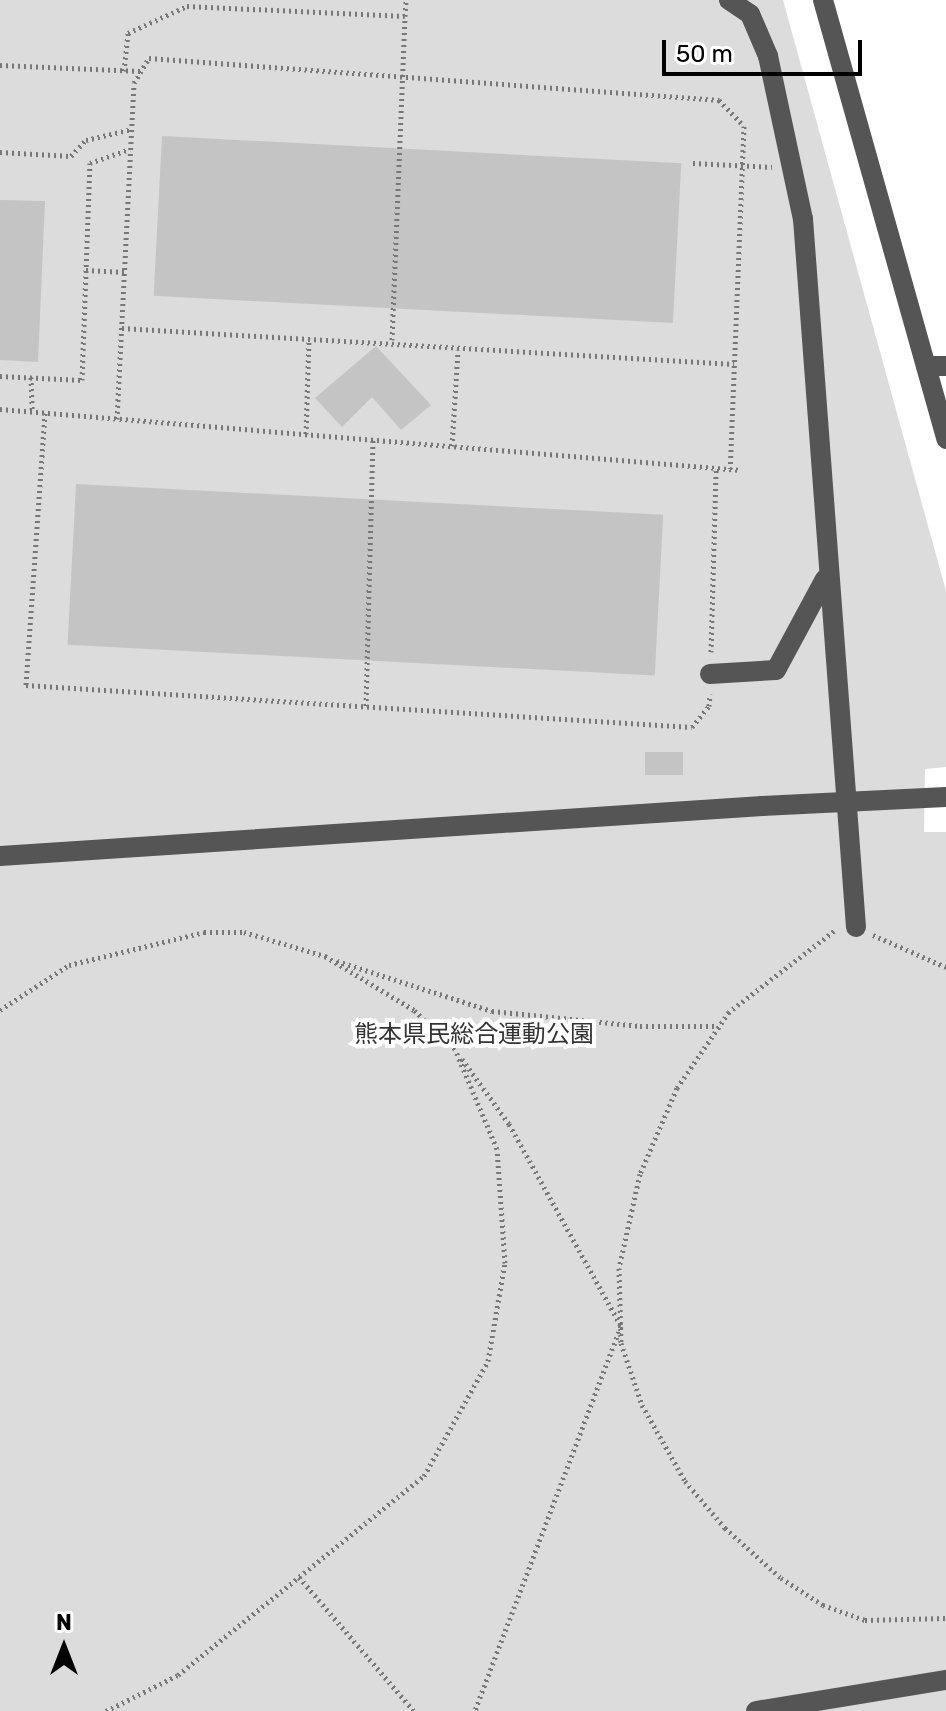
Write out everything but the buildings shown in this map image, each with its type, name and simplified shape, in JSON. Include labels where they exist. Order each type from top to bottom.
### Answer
[{"type":"street","points":[[729,0],[750,14],[768,56],[795,169],[825,579],[856,927]]},
{"type":"street","points":[[823,0],[936,366],[946,439]]},
{"type":"street","points":[[710,674],[776,670],[825,579]]},
{"type":"street","points":[[0,856],[762,806],[946,797]]},
{"type":"street","points":[[756,1711],[946,1680]]},
{"type":"path","points":[[392,340],[406,0]]},
{"type":"path","points":[[124,71],[128,33],[187,6],[405,16]]},
{"type":"path","points":[[117,419],[134,83],[149,58],[719,100],[744,126],[730,469]]},
{"type":"path","points":[[0,65],[141,71]]},
{"type":"path","points":[[0,152],[71,156],[86,140],[132,129]]},
{"type":"path","points":[[0,376],[82,380],[90,163],[130,149]]},
{"type":"path","points":[[693,163],[795,169]]},
{"type":"path","points":[[86,270],[125,272]]},
{"type":"path","points":[[122,328],[392,340],[458,350],[734,364]]},
{"type":"path","points":[[306,434],[309,338]]},
{"type":"path","points":[[452,446],[458,350]]},
{"type":"path","points":[[31,377],[32,412]]},
{"type":"path","points":[[0,409],[740,470]]},
{"type":"path","points":[[45,413],[26,685],[692,727],[709,706],[716,468]]},
{"type":"path","points":[[366,706],[373,440]]},
{"type":"path","points":[[946,967],[856,927],[838,928],[719,1026],[677,1088],[640,1174],[619,1268],[621,1326],[642,1405],[685,1481],[725,1528],[823,1605],[865,1620],[946,1618]]},
{"type":"path","points":[[0,1010],[69,965],[204,932],[244,932],[492,1011],[640,1026],[719,1026]]},
{"type":"path","points":[[325,956],[414,1010],[455,1049],[509,1124],[621,1326],[475,1711]]},
{"type":"path","points":[[106,1711],[178,1675],[424,1476],[488,1361],[505,1263],[497,1149],[455,1049]]},
{"type":"path","points":[[299,1577],[414,1711]]},
{"type":"green space","name":"熊本県民総合運動公園","points":[[0,0],[783,0],[946,591],[946,767],[925,769],[924,832],[946,832],[946,1711],[0,1711]]}]
